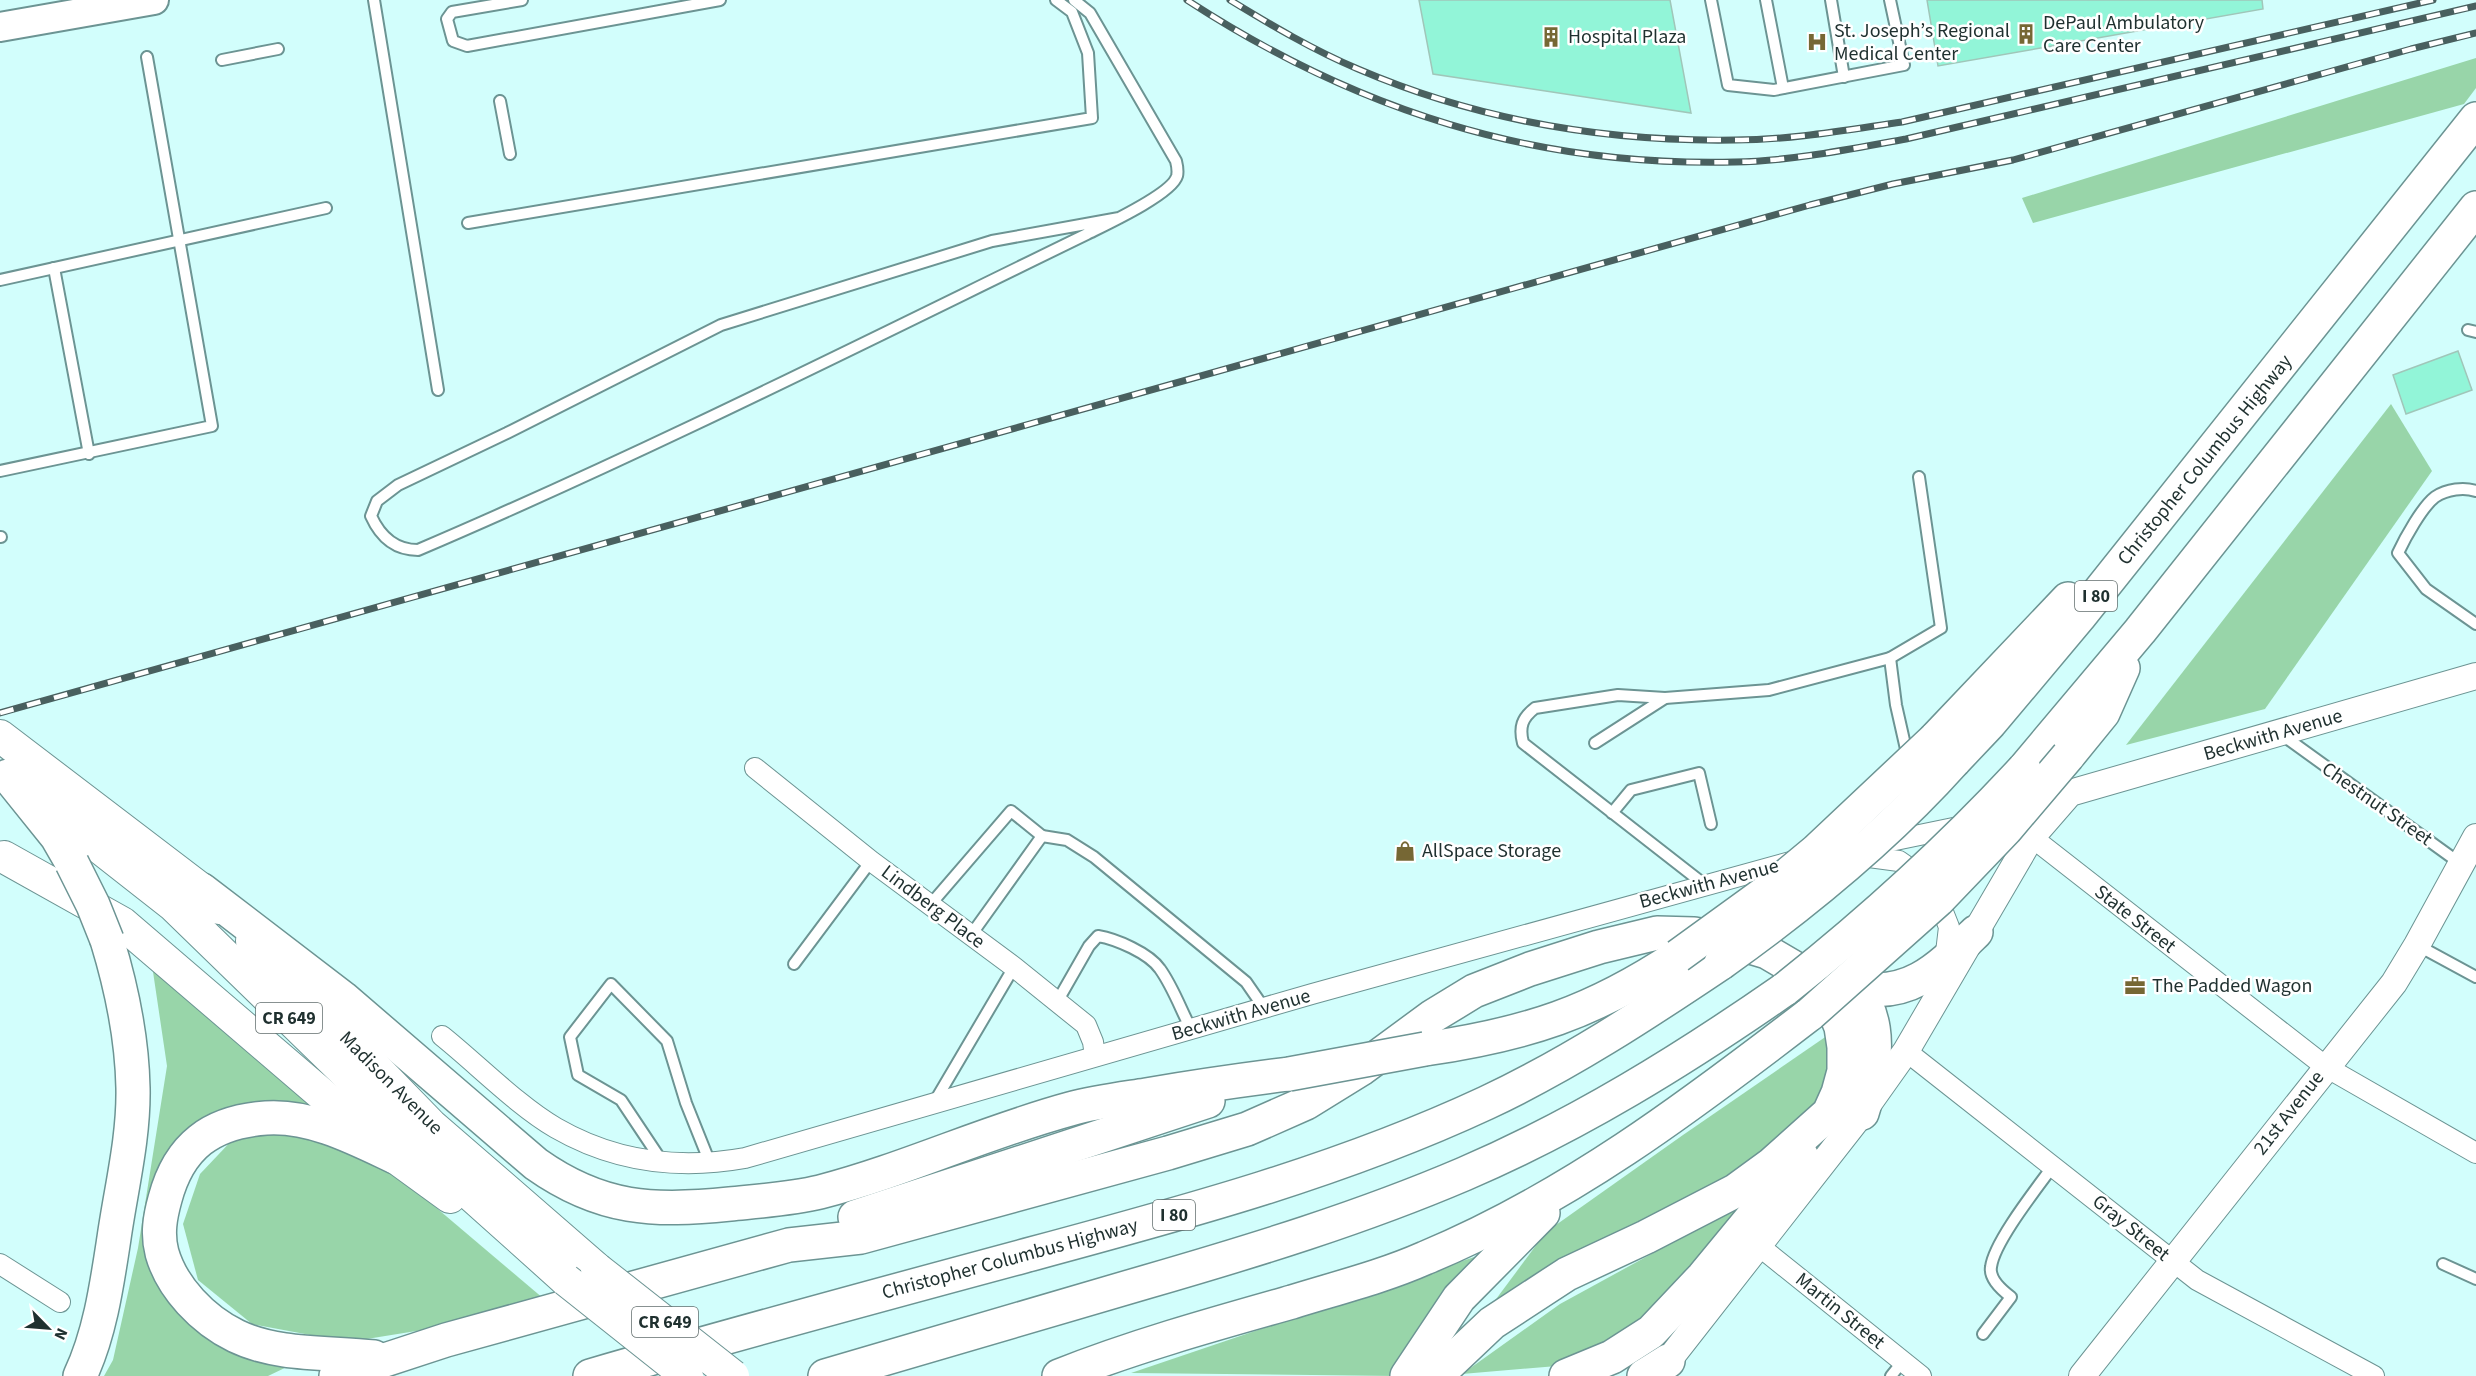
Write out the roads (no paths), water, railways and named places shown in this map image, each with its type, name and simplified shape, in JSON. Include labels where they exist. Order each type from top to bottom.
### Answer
[{"type":"highway","name":"Christopher Columbus Highway","points":[[590,1376],[755,1328],[1194,1209],[1340,1162],[1485,1103],[1556,1068],[1620,1031],[1721,963],[1811,895],[1901,816],[1945,750],[2041,663],[2476,119]]},
{"type":"highway","points":[[825,1376],[1321,1229],[1464,1174],[1602,1107],[1670,1066],[1785,989],[1896,897],[1964,832],[2024,769],[2140,631],[2476,208]]},
{"type":"highway","points":[[1059,1376],[1174,1336],[1366,1280],[1424,1259],[1477,1235],[1589,1174],[1719,1084],[1809,1014],[1938,900],[2006,829],[2103,713],[2140,631]]},
{"type":"highway","points":[[202,890],[343,998],[536,1164],[556,1178],[592,1196],[618,1203],[669,1208],[698,1208],[818,1192],[870,1178],[1070,1109],[1190,1087],[1289,1074],[1425,1048],[1503,1036],[1564,1017],[1609,998],[1678,956],[1769,890],[1945,750]]},
{"type":"highway","points":[[4,772],[57,837],[93,904],[107,940],[127,1018],[133,1090],[130,1132],[110,1262],[92,1342],[80,1376]]},
{"type":"highway","points":[[789,1245],[861,1237],[1168,1153],[1247,1129],[1306,1103],[1361,1069],[1433,1016],[1474,991],[1530,969],[1682,920],[1723,916],[1750,923],[1783,936],[1832,965],[1854,987],[1870,1011],[1876,1040],[1870,1089],[1862,1113]]},
{"type":"highway","points":[[1854,987],[1870,990],[1898,988],[1932,972],[1976,932]]},
{"type":"highway","points":[[1566,1376],[1633,1346],[1672,1312],[1800,1160],[1829,1113],[1844,1071],[1841,1027],[1834,1010],[1803,973],[1767,952],[1713,937],[1677,933],[1634,937]]},
{"type":"highway","points":[[336,1376],[385,1359],[555,1309],[789,1245],[853,1217],[1289,1074]]},
{"type":"highway","points":[[1436,1376],[1492,1323],[1567,1274],[1735,1191],[1773,1164],[1829,1113]]},
{"type":"highway","points":[[385,1359],[275,1348],[236,1336],[219,1326],[192,1304],[170,1271],[159,1236],[160,1217],[169,1184],[186,1153],[198,1140],[229,1125],[267,1118],[293,1119],[346,1133],[395,1157]]},
{"type":"highway","points":[[1407,1376],[1459,1298],[1511,1243],[1589,1174]]},
{"type":"main road","points":[[0,27],[154,0]]},
{"type":"main road","name":"Madison Avenue","points":[[0,736],[202,890],[431,1125],[597,1269],[734,1376]]},
{"type":"main road","name":"Madison Avenue","points":[[4,772],[174,906],[469,1193],[566,1280],[687,1376]]},
{"type":"main road","points":[[1,862],[122,923],[395,1157],[566,1280]]},
{"type":"street","name":"Beckwith Avenue","points":[[442,1036],[556,1128],[604,1150],[633,1159],[663,1163],[710,1163],[745,1158],[1095,1056],[1705,885],[1783,864],[2008,816],[2070,793],[2476,676]]},
{"type":"street","name":"Lindberg Place","points":[[755,768],[871,861],[1014,967],[1086,1025],[1093,1042],[1095,1056]]},
{"type":"street","points":[[1656,1371],[1759,1246],[1862,1113],[1906,1051],[2030,838],[2070,793]]},
{"type":"street","name":"State Street","points":[[2008,816],[2030,838],[2326,1067],[2476,1153]]},
{"type":"street","name":"21st Avenue","points":[[2082,1376],[2394,983],[2469,868],[2476,837]]},
{"type":"street","points":[[1836,852],[1899,861],[1932,884],[1949,927],[1945,962]]},
{"type":"street","name":"Gray Street","points":[[1906,1051],[2197,1280],[2374,1376]]},
{"type":"street","name":"Martin Street","points":[[1759,1246],[1897,1369],[1921,1376]]},
{"type":"street","points":[[0,1264],[60,1302]]},
{"type":"lane","points":[[374,0],[438,390]]},
{"type":"lane","points":[[522,0],[453,12],[447,19],[453,41],[467,46],[658,6],[720,0]]},
{"type":"lane","points":[[468,223],[1092,118],[1088,53],[1072,12],[1056,0]]},
{"type":"lane","points":[[1074,0],[1090,13],[1176,161],[1177,176],[1167,190],[1119,218],[716,414],[519,507],[418,550],[406,550],[386,539],[377,529],[371,516],[377,501],[398,485],[507,434],[721,325],[992,241],[1119,218]]},
{"type":"lane","points":[[1711,0],[1728,85],[1774,90],[1904,65],[1890,0]]},
{"type":"lane","points":[[1766,0],[1783,88]]},
{"type":"lane","points":[[1831,0],[1844,77]]},
{"type":"lane","points":[[222,60],[278,48]]},
{"type":"lane","points":[[0,471],[89,454],[145,439],[212,426],[147,57]]},
{"type":"lane","points":[[500,100],[510,154]]},
{"type":"lane","points":[[0,280],[326,208]]},
{"type":"lane","points":[[54,268],[89,454]]},
{"type":"lane","points":[[1705,885],[1523,742],[1520,729],[1526,715],[1535,708],[1618,695],[1665,698],[1769,690],[1890,658],[1941,628],[1919,477]]},
{"type":"lane","points":[[2476,491],[2464,487],[2435,497],[2408,532],[2398,553],[2426,589],[2476,624]]},
{"type":"lane","points":[[1890,658],[1896,705],[1908,756],[1908,779]]},
{"type":"lane","points":[[1595,743],[1665,698]]},
{"type":"lane","name":"Chestnut Street","points":[[2280,734],[2469,868]]},
{"type":"lane","points":[[1612,813],[1631,790],[1699,773],[1711,824]]},
{"type":"lane","points":[[1908,790],[1910,837]]},
{"type":"lane","points":[[930,905],[1011,812],[1042,836],[1067,840],[1094,857],[1246,982],[1264,1008]]},
{"type":"lane","points":[[971,935],[1042,836]]},
{"type":"lane","points":[[794,964],[871,861]]},
{"type":"lane","points":[[1057,1002],[1089,946],[1098,936],[1112,938],[1137,951],[1159,968],[1191,1029]]},
{"type":"lane","points":[[2417,945],[2476,977]]},
{"type":"lane","points":[[934,1104],[1014,967]]},
{"type":"lane","points":[[663,1163],[621,1100],[578,1075],[570,1037],[611,984],[667,1041],[686,1103],[710,1163]]},
{"type":"lane","points":[[1983,1334],[2011,1297],[2002,1290],[1993,1277],[1990,1269],[1993,1261],[2012,1223],[2053,1166]]},
{"type":"lane","points":[[2444,1264],[2476,1279]]},
{"type":"railway","points":[[1187,0],[1251,39],[1316,72],[1381,101],[1449,124],[1517,142],[1588,154],[1660,161],[1735,162],[1799,157],[1906,139],[2476,6]]},
{"type":"railway","points":[[1230,0],[1292,37],[1341,62],[1403,87],[1449,102],[1495,114],[1590,132],[1686,140],[1756,140],[1902,122],[2433,0]]},
{"type":"railway","points":[[0,713],[1810,205],[1893,184],[2013,160],[2476,33]]},
{"type":"place","name":"DePaul Ambulatory Care Center","points":[[2026,34]]},
{"type":"place","name":"Hospital Plaza","points":[[1551,37]]},
{"type":"place","name":"St. Joseph’s Regional Medical Center","points":[[1817,42]]},
{"type":"place","name":"AllSpace Storage","points":[[1405,851]]},
{"type":"place","name":"The Padded Wagon","points":[[2135,986]]}]
